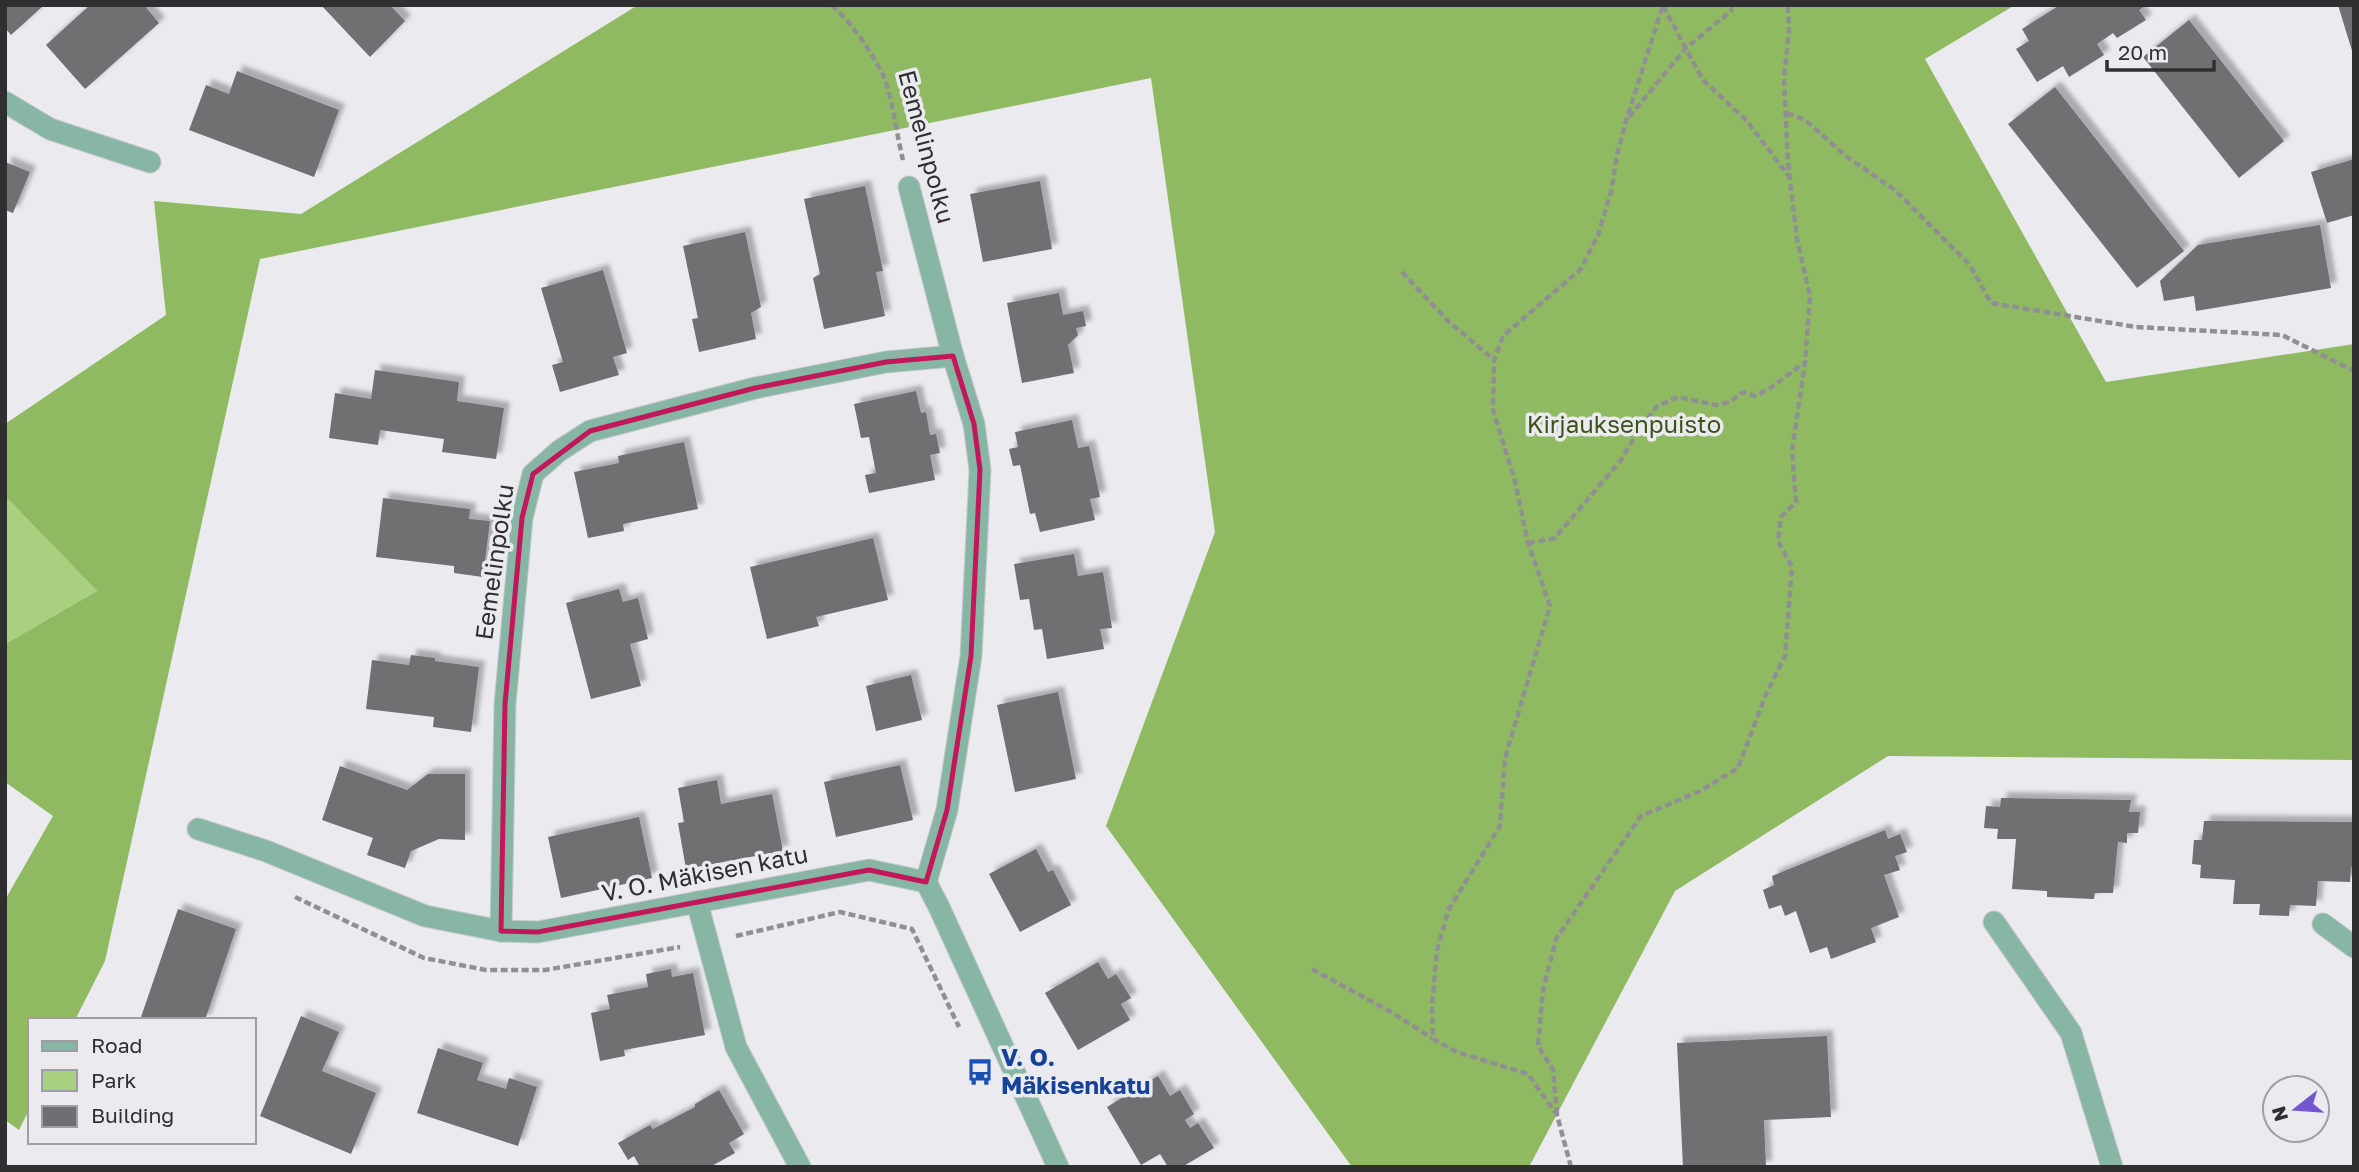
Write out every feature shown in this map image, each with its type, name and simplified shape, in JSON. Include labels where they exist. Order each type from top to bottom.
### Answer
[{"type":"street","points":[[5,102],[50,129],[150,162]]},
{"type":"street","name":"Eemelinpolku","points":[[909,187],[953,356],[974,424],[980,470],[971,656],[947,810],[926,882]]},
{"type":"street","name":"Eemelinpolku","points":[[501,931],[505,705],[522,518],[533,474],[559,451],[590,431],[755,388],[886,362],[953,356]]},
{"type":"street","name":"V. O. Mäkisen katu","points":[[198,829],[266,851],[425,916],[501,931],[538,932],[869,870],[926,882]]},
{"type":"street","points":[[926,882],[1058,1167]]},
{"type":"street","points":[[697,902],[736,1047],[800,1167]]},
{"type":"street","points":[[1994,922],[2071,1033],[2112,1167]]},
{"type":"street","points":[[2323,923],[2354,947]]},
{"type":"path","name":"Eemelinpolku","points":[[832,5],[863,43],[884,77],[909,187]]},
{"type":"path","points":[[1663,5],[1703,80],[1747,121],[1792,181]]},
{"type":"path","points":[[1433,1039],[1432,1006],[1437,950],[1449,909],[1500,826],[1505,758],[1550,606],[1528,543],[1515,481],[1493,410],[1494,360],[1503,336],[1580,269],[1598,235],[1611,192],[1616,155],[1663,5]]},
{"type":"path","points":[[1626,121],[1686,48],[1731,11],[1732,5]]},
{"type":"path","points":[[1571,1167],[1557,1115],[1553,1070],[1538,1046],[1543,990],[1556,939],[1641,816],[1700,791],[1738,768],[1766,694],[1785,656],[1792,567],[1778,541],[1781,517],[1797,502],[1792,450],[1805,363],[1810,296],[1797,239],[1788,162],[1784,79],[1789,30],[1788,5]]},
{"type":"path","points":[[1787,113],[1805,120],[1847,157],[1895,190],[1970,265],[1991,303],[2136,327],[2282,335],[2354,371]]},
{"type":"path","points":[[1402,272],[1447,320],[1494,360]]},
{"type":"path","points":[[1528,543],[1555,538],[1621,460],[1640,428],[1657,407],[1678,397],[1716,405],[1730,402],[1743,392],[1755,396],[1805,363]]},
{"type":"path","points":[[283,892],[424,958],[486,970],[545,970],[707,942],[840,912],[912,929],[963,1036]]},
{"type":"path","points":[[1312,969],[1457,1052],[1528,1074],[1557,1115]]},
{"type":"highlighted area","points":[[953,356],[974,424],[980,470],[971,656],[947,810],[926,882],[869,870],[538,932],[501,931],[505,704],[522,518],[533,474],[590,431],[755,388],[886,362]]},
{"type":"green space","name":"Kirjauksenpuisto","points":[[638,5],[2015,5],[1925,59],[2106,382],[2354,344],[2354,760],[1888,756],[1675,891],[1529,1167],[1352,1167],[1106,826],[1215,532],[1151,78],[260,259],[105,961],[76,1018],[28,1018],[28,1112],[19,1130],[5,1120],[5,900],[53,816],[5,782],[5,644],[97,591],[5,496],[5,424],[166,315],[154,201],[301,214]]},
{"type":"green space","points":[[5,496],[97,591],[5,644]]},
{"type":"building","points":[[5,5],[44,5],[11,35],[5,28]]},
{"type":"building","points":[[90,5],[144,5],[159,23],[85,89],[46,45]]},
{"type":"building","points":[[321,5],[390,5],[405,21],[370,57]]},
{"type":"building","points":[[2060,5],[2147,5],[2139,10],[2146,20],[2117,38],[2113,33],[2097,44],[2104,55],[2069,77],[2063,66],[2037,82],[2016,49],[2029,41],[2022,29]]},
{"type":"building","points":[[2338,5],[2354,5],[2354,54],[2353,54]]},
{"type":"building","points":[[2189,20],[2284,141],[2239,178],[2143,57]]},
{"type":"building","points":[[237,71],[339,110],[314,177],[189,130],[206,85],[229,94]]},
{"type":"building","points":[[2055,87],[2184,251],[2137,288],[2008,124]]},
{"type":"building","points":[[2354,159],[2354,215],[2327,223],[2311,172]]},
{"type":"building","points":[[5,162],[30,172],[13,213],[5,210]]},
{"type":"building","points":[[1040,181],[1052,249],[983,262],[970,194]]},
{"type":"building","points":[[865,186],[883,271],[876,272],[885,316],[824,329],[813,278],[820,274],[804,199]]},
{"type":"building","points":[[2320,225],[2331,288],[2196,311],[2194,296],[2164,301],[2160,281],[2198,245]]},
{"type":"building","points":[[745,232],[761,307],[751,313],[756,339],[699,352],[692,319],[698,318],[683,246]]},
{"type":"building","points":[[603,270],[627,353],[613,357],[619,375],[560,392],[552,365],[563,362],[541,288]]},
{"type":"building","points":[[1059,293],[1063,315],[1083,311],[1086,326],[1076,328],[1078,335],[1068,345],[1074,373],[1022,383],[1007,303]]},
{"type":"building","points":[[375,370],[459,382],[457,401],[504,408],[496,459],[442,452],[444,439],[380,430],[378,445],[329,438],[335,393],[371,399]]},
{"type":"building","points":[[916,391],[921,413],[926,412],[930,435],[936,434],[940,453],[930,455],[935,480],[869,493],[865,475],[876,473],[869,437],[861,438],[854,404]]},
{"type":"building","points":[[1072,420],[1078,448],[1089,446],[1100,497],[1090,499],[1095,520],[1040,532],[1035,513],[1030,514],[1020,465],[1013,466],[1009,449],[1018,447],[1015,432]]},
{"type":"building","points":[[684,442],[698,509],[623,524],[624,531],[588,538],[574,472],[619,463],[618,456]]},
{"type":"building","points":[[383,498],[470,509],[469,519],[490,521],[483,577],[454,573],[454,566],[376,557]]},
{"type":"building","points":[[873,538],[888,600],[816,617],[819,626],[767,639],[750,567]]},
{"type":"building","points":[[1074,554],[1078,576],[1103,572],[1112,628],[1100,629],[1104,649],[1047,659],[1042,629],[1034,630],[1029,599],[1020,600],[1014,564]]},
{"type":"building","points":[[619,589],[623,602],[638,598],[648,639],[630,644],[641,686],[591,699],[566,603]]},
{"type":"building","points":[[411,655],[479,667],[471,732],[433,727],[434,717],[366,709],[372,660],[409,665]]},
{"type":"building","points":[[911,675],[922,720],[876,731],[866,686]]},
{"type":"building","points":[[1058,692],[1076,779],[1015,792],[997,705]]},
{"type":"building","points":[[900,765],[913,820],[836,837],[824,782]]},
{"type":"building","points":[[340,766],[407,790],[428,774],[465,774],[465,840],[439,839],[411,851],[405,868],[367,855],[373,838],[322,820]]},
{"type":"building","points":[[717,780],[721,804],[772,794],[783,851],[686,869],[678,823],[684,822],[678,788]]},
{"type":"building","points":[[2001,798],[2131,800],[2129,812],[2140,812],[2138,833],[2127,833],[2127,843],[2118,842],[2113,893],[2095,893],[2094,899],[2047,897],[2047,891],[2012,889],[2016,839],[1997,839],[1998,829],[1984,828],[1986,806],[2000,807]]},
{"type":"building","points":[[639,817],[652,878],[561,898],[548,837]]},
{"type":"building","points":[[2204,821],[2354,822],[2354,867],[2351,867],[2350,882],[2318,881],[2316,906],[2290,905],[2289,916],[2259,915],[2260,904],[2233,904],[2235,880],[2200,878],[2201,865],[2192,864],[2194,840],[2202,840]]},
{"type":"building","points":[[1885,830],[1888,839],[1900,834],[1907,852],[1895,856],[1900,870],[1884,875],[1899,917],[1871,928],[1876,942],[1831,959],[1827,947],[1810,953],[1796,911],[1785,916],[1781,905],[1769,909],[1763,890],[1774,885],[1772,876]]},
{"type":"building","points":[[1036,849],[1048,872],[1053,870],[1071,905],[1020,932],[989,874]]},
{"type":"building","points":[[178,909],[236,929],[206,1018],[141,1018]]},
{"type":"building","points":[[1098,962],[1108,979],[1116,974],[1131,998],[1121,1004],[1130,1020],[1078,1050],[1045,993]]},
{"type":"building","points":[[671,969],[672,977],[693,973],[705,1035],[624,1050],[625,1056],[600,1061],[591,1013],[610,1009],[607,995],[648,987],[646,974]]},
{"type":"building","points":[[301,1016],[339,1032],[322,1071],[376,1093],[351,1154],[260,1116]]},
{"type":"building","points":[[1827,1036],[1831,1117],[1764,1120],[1766,1167],[1683,1167],[1677,1043]]},
{"type":"building","points":[[438,1048],[483,1063],[477,1080],[506,1089],[509,1078],[537,1087],[518,1146],[417,1113]]},
{"type":"building","points":[[1158,1076],[1170,1096],[1180,1090],[1194,1114],[1185,1120],[1190,1128],[1198,1123],[1214,1148],[1182,1167],[1168,1167],[1160,1154],[1141,1165],[1107,1107]]},
{"type":"building","points":[[719,1090],[744,1134],[729,1143],[735,1153],[710,1167],[640,1167],[634,1156],[628,1160],[618,1143],[650,1125],[653,1129],[695,1107],[695,1104]]},
{"type":"place","name":"V. O. Mäkisenkatu","points":[[980,1072]]}]
